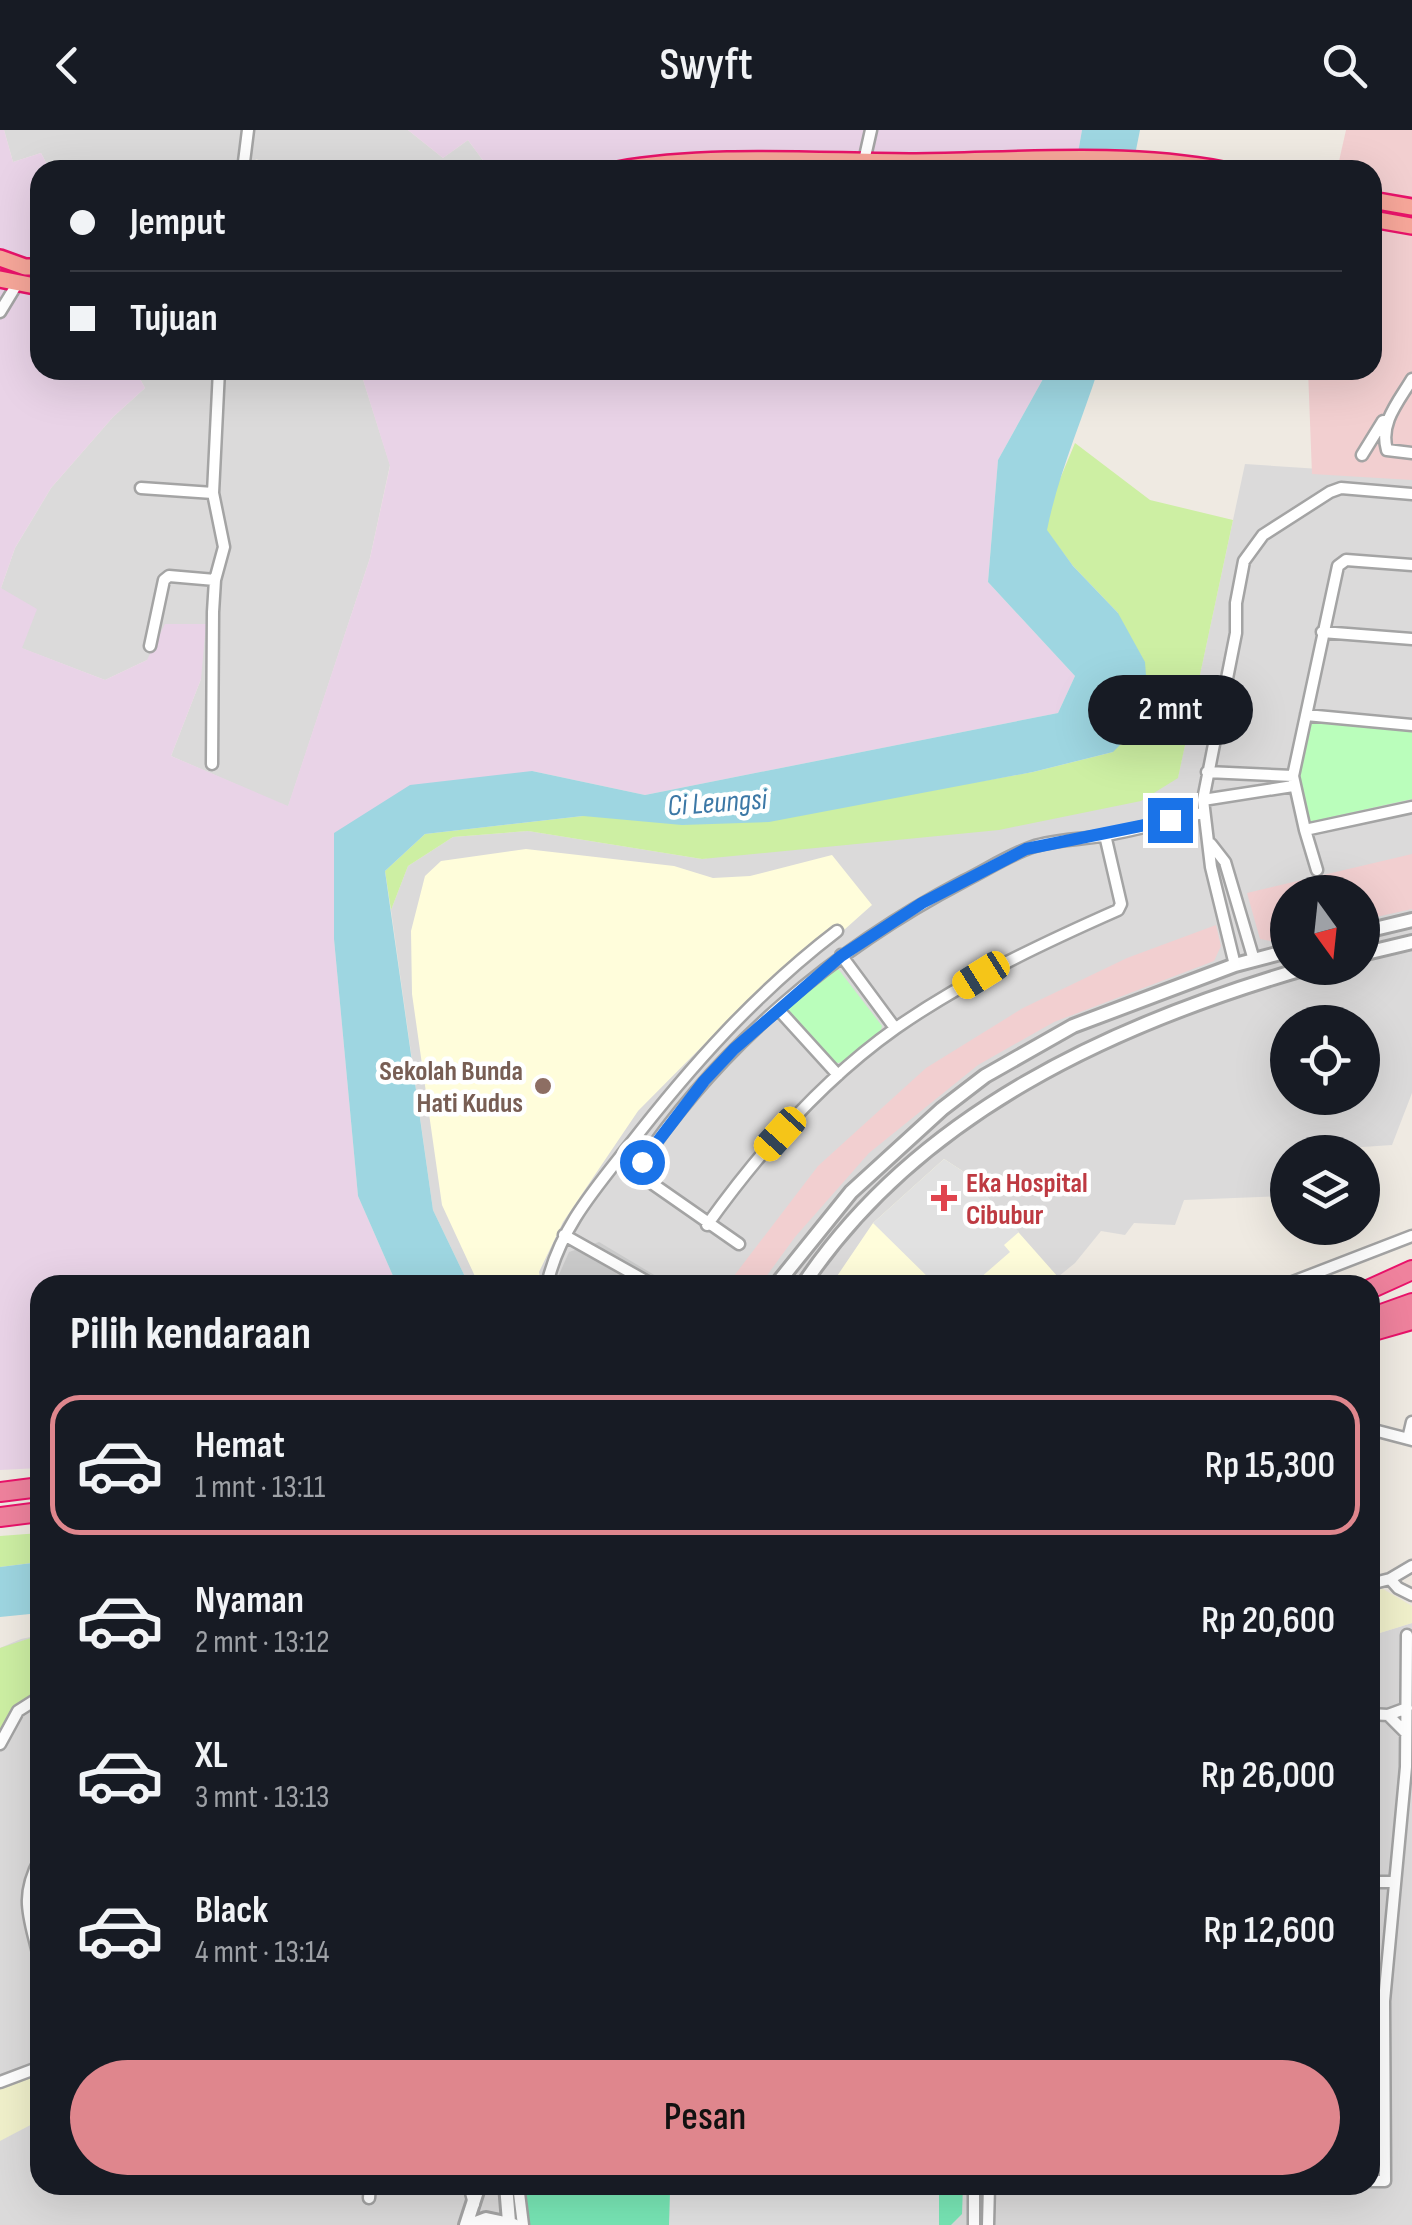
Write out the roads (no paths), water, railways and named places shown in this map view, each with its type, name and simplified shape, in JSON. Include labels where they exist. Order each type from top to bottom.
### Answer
[{"type":"highway","points":[[1382,202],[1412,207]]},
{"type":"highway","points":[[1382,222],[1412,226]]},
{"type":"highway","points":[[0,258],[30,267]]},
{"type":"highway","points":[[0,279],[30,286]]},
{"type":"highway","points":[[1380,1287],[1412,1270]]},
{"type":"highway","points":[[1380,1289],[1412,1279]]},
{"type":"highway","points":[[1380,1314],[1412,1303]]},
{"type":"highway","points":[[1380,1329],[1412,1320]]},
{"type":"highway","points":[[0,1492],[30,1488]]},
{"type":"highway","points":[[0,1517],[30,1513]]},
{"type":"street","points":[[245,160],[248,130]]},
{"type":"street","points":[[864,160],[872,130]]},
{"type":"street","points":[[0,312],[16,284]]},
{"type":"street","points":[[1362,454],[1412,368]]},
{"type":"street","points":[[1412,379],[1385,428],[1384,440],[1386,450],[1412,453]]},
{"type":"street","points":[[212,764],[210,685],[215,580],[224,546],[212,493],[218,380]]},
{"type":"street","points":[[142,488],[212,493]]},
{"type":"street","points":[[1235,965],[1211,867],[1203,807],[1236,634],[1236,603],[1244,562],[1263,535],[1341,488],[1412,494]]},
{"type":"street","points":[[1317,870],[1293,781],[1322,632],[1341,562],[1412,565]]},
{"type":"street","points":[[150,646],[164,580],[169,576],[215,580]]},
{"type":"street","points":[[1322,632],[1412,639]]},
{"type":"street","points":[[1306,715],[1412,725]]},
{"type":"street","points":[[1207,772],[1293,781]]},
{"type":"street","points":[[738,1244],[640,1175],[638,1169],[704,1081],[778,1009],[841,956],[922,903],[1026,849],[1106,835],[1293,781]]},
{"type":"street","points":[[1305,830],[1412,807]]},
{"type":"street","points":[[707,1225],[758,1157],[838,1075],[895,1028],[1010,960],[1118,910],[1121,904],[1106,835]]},
{"type":"street","points":[[1210,843],[1225,862],[1254,960]]},
{"type":"street","points":[[1220,904],[1236,898]]},
{"type":"street","points":[[1380,928],[1412,920]]},
{"type":"street","points":[[550,1275],[572,1219],[724,1030],[837,931]]},
{"type":"street","points":[[1380,950],[1412,942]]},
{"type":"street","points":[[841,956],[895,1028]]},
{"type":"street","points":[[784,1275],[826,1220],[884,1160],[984,1076],[1058,1034],[1235,965],[1270,956]]},
{"type":"street","points":[[811,1275],[856,1217],[955,1126],[1043,1074],[1158,1016],[1270,978]]},
{"type":"street","points":[[778,1009],[838,1075]]},
{"type":"street","points":[[1058,1034],[1057,1051],[1073,1058]]},
{"type":"street","points":[[1024,1051],[1038,1058],[1043,1074]]},
{"type":"street","points":[[564,1236],[635,1275]]},
{"type":"street","points":[[1311,1275],[1412,1236]]},
{"type":"street","points":[[1380,1431],[1410,1440],[1412,1422]]},
{"type":"street","points":[[1380,1582],[1412,1566]]},
{"type":"street","points":[[1390,1579],[1412,1595]]},
{"type":"street","points":[[1380,2181],[1384,2181],[1384,2001],[1406,1767],[1408,1634]]},
{"type":"street","points":[[0,1744],[18,1711],[30,1703]]},
{"type":"street","points":[[1380,1715],[1406,1708]]},
{"type":"street","points":[[1388,1715],[1406,1733]]},
{"type":"street","points":[[30,1878],[30,1914]]},
{"type":"street","points":[[1380,1882],[1394,1882]]},
{"type":"street","points":[[0,2082],[30,2071]]},
{"type":"street","points":[[472,2195],[474,2205]]},
{"type":"street","points":[[468,2225],[476,2195]]},
{"type":"street","points":[[508,2195],[515,2224]]},
{"type":"street","points":[[515,2224],[517,2195]]},
{"type":"street","points":[[988,2195],[988,2225]]},
{"type":"street","points":[[468,2225],[486,2219],[515,2224]]},
{"type":"street","points":[[962,2225],[974,2219]]},
{"type":"water","points":[[1082,130],[1140,130],[1134,160],[1077,160]]},
{"type":"water","name":"Ci Leungsi","points":[[1042,380],[1094,380],[1063,469],[1047,530],[1073,566],[1118,613],[1145,662],[1149,716],[1113,752],[1033,772],[769,822],[682,825],[583,816],[425,834],[385,871],[433,1210],[464,1275],[393,1275],[358,1196],[334,939],[334,833],[410,785],[532,771],[645,795],[1058,713],[1075,676],[988,582],[998,460]]},
{"type":"water","points":[[30,1563],[30,1614],[0,1617],[0,1567]]},
{"type":"place","name":"Sekolah Bunda Hati Kudus","points":[[543,1086]]},
{"type":"place","name":"Eka Hospital Cibubur","points":[[944,1198]]}]
